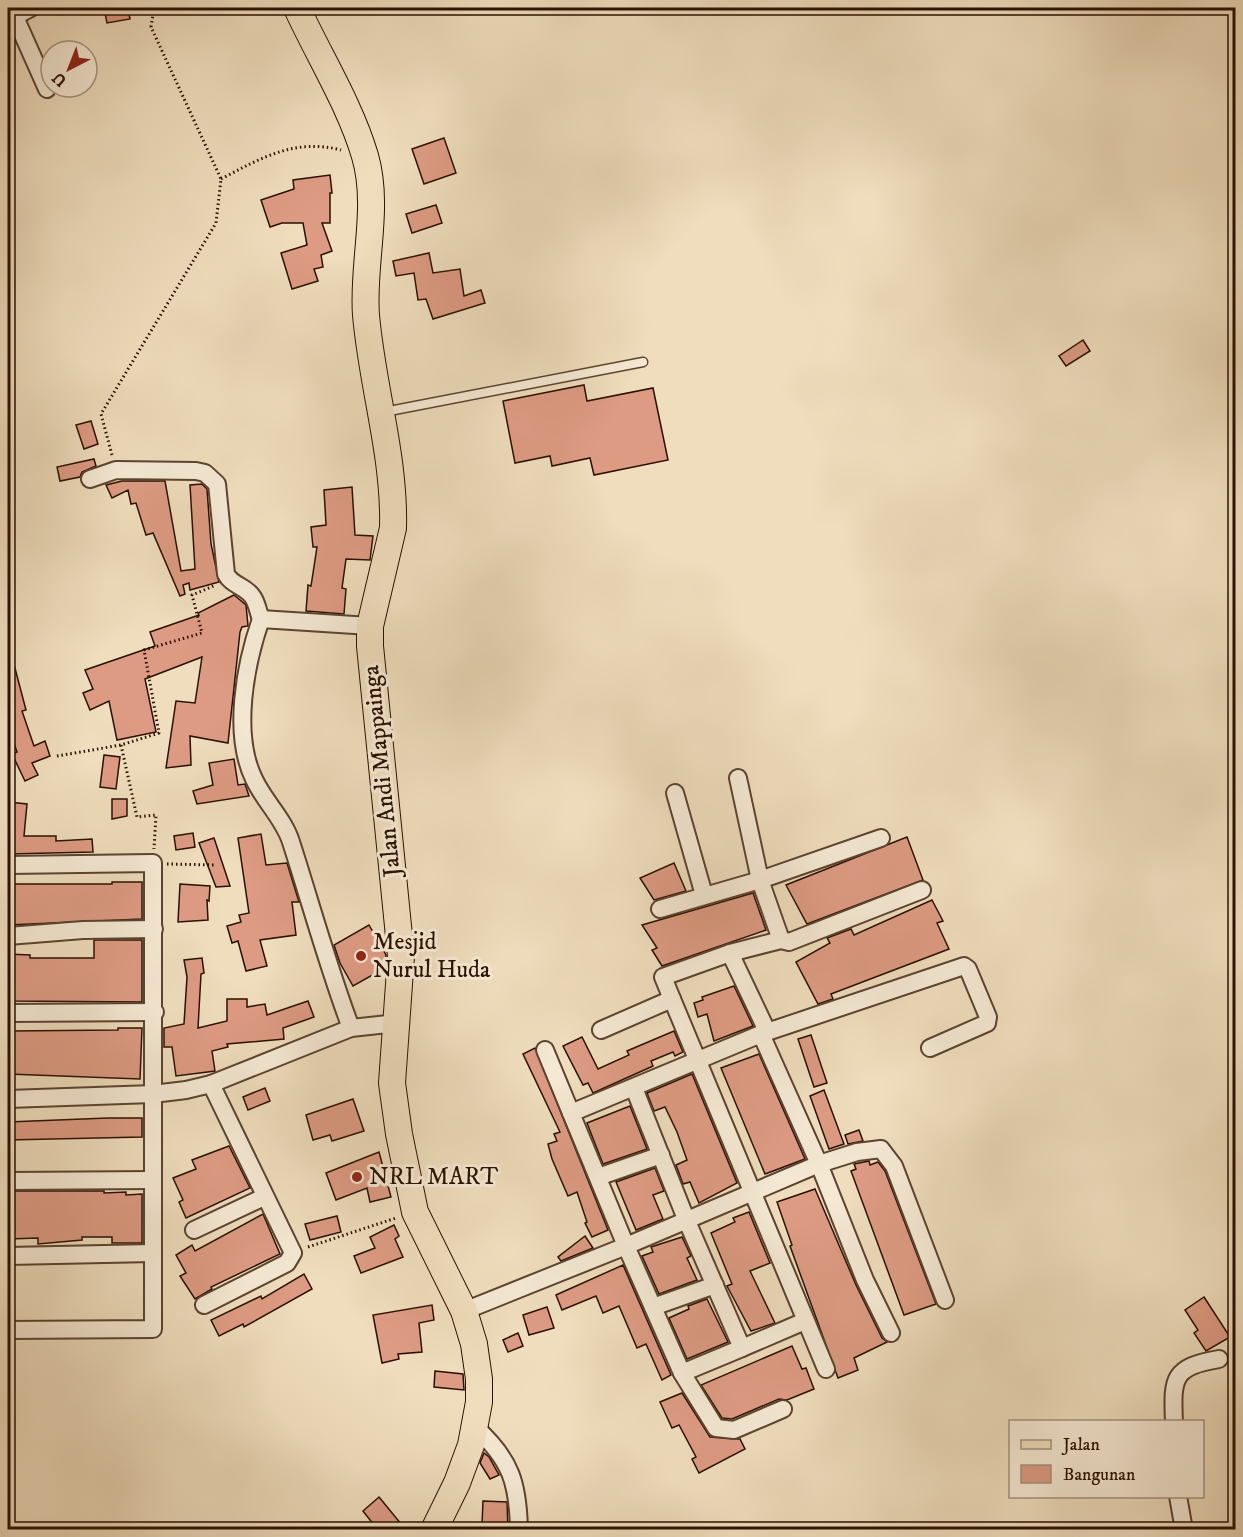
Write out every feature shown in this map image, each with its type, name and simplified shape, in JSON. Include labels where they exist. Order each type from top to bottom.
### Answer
[{"type":"main road","name":"Jalan Andi Mappainga","points":[[297,8],[366,157],[371,194],[365,303],[391,476],[393,528],[370,626],[376,712],[401,956],[392,1083],[407,1179],[415,1212],[464,1311],[474,1344],[479,1379],[476,1428],[457,1483],[434,1530]]},
{"type":"street","points":[[31,8],[12,15],[39,72]]},
{"type":"street","points":[[90,479],[116,470],[196,471],[210,477],[217,484],[223,557],[229,580],[246,589],[254,598],[261,619],[253,641],[244,687],[243,715],[247,759],[254,778],[290,839],[324,954],[351,1028]]},
{"type":"street","points":[[261,619],[370,626]]},
{"type":"street","points":[[738,778],[760,880],[781,940]]},
{"type":"street","points":[[675,793],[704,895]]},
{"type":"street","points":[[660,909],[760,880],[881,838]]},
{"type":"street","points":[[8,865],[153,863],[155,1012],[153,1329],[8,1330]]},
{"type":"street","points":[[826,1369],[663,977],[730,953],[781,940],[789,942],[922,890]]},
{"type":"street","points":[[8,936],[83,930],[154,929]]},
{"type":"street","points":[[730,953],[865,1280],[891,1333]]},
{"type":"street","points":[[571,1113],[764,1033],[964,966],[968,969],[988,1017],[987,1023],[930,1048]]},
{"type":"street","points":[[601,1030],[672,999]]},
{"type":"street","points":[[8,1013],[155,1012]]},
{"type":"street","points":[[8,1099],[153,1094],[211,1084],[351,1028],[397,1023]]},
{"type":"street","points":[[545,1050],[626,1246],[682,1373],[716,1428],[734,1430],[783,1409]]},
{"type":"street","points":[[204,1305],[287,1263],[292,1253],[211,1084]]},
{"type":"street","points":[[634,1088],[686,1219],[742,1348]]},
{"type":"street","points":[[464,1311],[626,1246],[819,1164],[871,1149],[881,1149],[888,1156],[914,1213],[945,1300]]},
{"type":"street","points":[[598,1177],[660,1155]]},
{"type":"street","points":[[8,1181],[153,1180]]},
{"type":"street","points":[[194,1230],[264,1197]]},
{"type":"street","points":[[8,1256],[153,1253]]},
{"type":"street","points":[[653,1307],[715,1285]]},
{"type":"street","points":[[682,1373],[806,1321]]},
{"type":"street","points":[[1174,1420],[1174,1392],[1179,1374],[1189,1365],[1219,1359]]},
{"type":"street","points":[[476,1428],[504,1457],[510,1470],[516,1486],[519,1530]]},
{"type":"street","points":[[1178,1498],[1184,1530]]},
{"type":"lane","points":[[380,412],[643,362]]},
{"type":"path","points":[[116,470],[101,414],[216,223],[221,179],[151,27],[153,15],[160,8]]},
{"type":"path","points":[[221,179],[274,152],[295,146],[325,146],[366,157]]},
{"type":"path","points":[[57,756],[122,746],[159,733],[144,650],[202,633],[192,595],[229,580]]},
{"type":"path","points":[[122,746],[137,817],[156,815],[153,863],[216,865]]},
{"type":"path","points":[[292,1253],[415,1212]]},
{"type":"building","points":[[104,8],[128,8],[130,19],[107,23]]},
{"type":"building","points":[[444,138],[456,173],[424,184],[412,149]]},
{"type":"building","points":[[330,175],[332,193],[330,193],[330,223],[322,223],[332,251],[321,255],[323,267],[314,269],[318,281],[292,289],[281,253],[307,245],[303,223],[282,223],[270,227],[261,200],[294,189],[293,180]]},
{"type":"building","points":[[436,205],[442,223],[412,233],[406,214]]},
{"type":"building","points":[[429,253],[433,273],[460,269],[464,296],[481,290],[485,303],[433,319],[426,299],[418,300],[414,273],[396,276],[393,261]]},
{"type":"building","points":[[1083,340],[1090,351],[1066,366],[1059,356]]},
{"type":"building","points":[[584,385],[587,401],[653,388],[668,460],[594,475],[590,458],[552,466],[550,456],[515,463],[503,401]]},
{"type":"building","points":[[91,421],[98,444],[84,449],[76,425]]},
{"type":"building","points":[[94,459],[96,466],[82,472],[80,477],[60,481],[57,467]]},
{"type":"building","points":[[122,481],[165,481],[181,571],[195,569],[190,485],[202,484],[207,489],[211,544],[219,582],[190,590],[189,583],[183,585],[185,594],[180,596],[153,533],[146,535],[136,503],[131,504],[128,490],[112,498],[106,485]]},
{"type":"building","points":[[352,487],[355,535],[373,536],[370,560],[346,559],[342,588],[346,589],[344,614],[306,611],[308,585],[311,586],[317,547],[313,547],[311,527],[326,525],[324,490]]},
{"type":"building","points":[[234,595],[246,605],[248,626],[242,627],[240,632],[228,743],[190,736],[191,765],[166,768],[176,701],[195,703],[202,657],[145,679],[156,732],[117,740],[109,701],[90,710],[83,693],[93,689],[85,670],[155,646],[150,632],[199,615],[198,613]]},
{"type":"building","points":[[11,653],[26,710],[22,711],[34,746],[45,741],[50,756],[32,763],[38,775],[25,781],[12,754],[17,752],[8,726],[8,654]]},
{"type":"building","points":[[104,755],[120,757],[116,789],[100,787]]},
{"type":"building","points":[[234,759],[238,785],[245,784],[249,796],[197,804],[193,791],[213,785],[209,763]]},
{"type":"building","points":[[112,799],[127,799],[127,816],[112,819]]},
{"type":"building","points":[[8,802],[27,804],[24,836],[56,836],[56,841],[92,839],[93,852],[8,854]]},
{"type":"building","points":[[193,833],[195,847],[176,850],[174,836]]},
{"type":"building","points":[[261,834],[266,865],[287,863],[299,902],[292,902],[296,935],[260,940],[267,966],[246,971],[238,941],[232,943],[227,926],[241,922],[239,915],[249,913],[238,838]]},
{"type":"building","points":[[907,837],[923,880],[807,924],[786,885]]},
{"type":"building","points":[[214,838],[230,886],[216,887],[199,843]]},
{"type":"building","points":[[674,863],[686,891],[654,900],[640,878]]},
{"type":"building","points":[[112,882],[142,882],[142,919],[8,925],[8,884],[112,884]]},
{"type":"building","points":[[180,884],[210,886],[209,901],[207,900],[208,920],[178,922]]},
{"type":"building","points":[[753,893],[766,930],[662,966],[652,950],[657,948],[642,925]]},
{"type":"building","points":[[932,900],[943,921],[937,923],[949,949],[831,994],[833,999],[818,1004],[796,962],[830,943],[827,938],[851,929],[854,935]]},
{"type":"building","name":"Mesjid Nurul Huda","points":[[369,925],[386,955],[385,968],[353,986],[340,963],[334,945]]},
{"type":"building","points":[[94,940],[142,940],[142,1002],[8,1001],[8,954],[30,955],[30,958],[94,958]]},
{"type":"building","points":[[202,958],[204,973],[201,974],[198,1028],[227,1021],[227,999],[247,999],[247,1007],[265,1004],[267,1015],[308,1001],[314,1017],[283,1028],[284,1039],[227,1044],[228,1047],[212,1051],[215,1071],[176,1076],[172,1047],[164,1047],[164,1028],[184,1024],[187,977],[184,960]]},
{"type":"building","points":[[734,986],[753,1026],[714,1041],[707,1014],[698,1017],[694,1003],[703,1000],[702,997]]},
{"type":"building","points":[[118,1028],[142,1028],[140,1079],[8,1074],[8,1031],[118,1030]]},
{"type":"building","points":[[674,1031],[683,1052],[675,1056],[673,1052],[651,1061],[653,1066],[593,1093],[588,1083],[583,1085],[563,1046],[582,1037],[598,1069],[629,1055],[627,1051]]},
{"type":"building","points":[[811,1035],[827,1083],[814,1087],[798,1039]]},
{"type":"building","points":[[535,1048],[608,1230],[592,1237],[585,1223],[587,1222],[577,1192],[568,1196],[552,1159],[548,1144],[557,1141],[554,1134],[560,1132],[523,1054]]},
{"type":"building","points":[[759,1054],[805,1159],[765,1174],[721,1068]]},
{"type":"building","points":[[692,1074],[737,1183],[699,1203],[690,1182],[683,1184],[676,1165],[687,1160],[677,1132],[665,1107],[654,1111],[647,1093]]},
{"type":"building","points":[[265,1088],[270,1101],[248,1110],[243,1097]]},
{"type":"building","points":[[824,1090],[844,1144],[829,1149],[810,1096]]},
{"type":"building","points":[[353,1099],[364,1131],[332,1141],[330,1135],[313,1140],[306,1115]]},
{"type":"building","points":[[630,1106],[647,1149],[603,1164],[587,1123]]},
{"type":"building","points":[[142,1118],[142,1137],[8,1140],[8,1122]]},
{"type":"building","points":[[859,1130],[863,1141],[848,1144],[845,1135]]},
{"type":"building","points":[[229,1146],[250,1188],[186,1218],[179,1202],[183,1200],[173,1178],[196,1169],[192,1160]]},
{"type":"building","name":"NRL MART","points":[[379,1152],[391,1197],[370,1202],[367,1188],[336,1200],[326,1173]]},
{"type":"building","points":[[869,1161],[870,1165],[878,1162],[885,1171],[936,1304],[904,1315],[851,1171],[856,1169],[854,1164]]},
{"type":"building","points":[[655,1168],[664,1191],[653,1195],[663,1219],[636,1230],[616,1182]]},
{"type":"building","points":[[815,1189],[856,1285],[882,1338],[887,1342],[854,1358],[858,1370],[838,1378],[790,1246],[792,1245],[777,1202]]},
{"type":"building","points":[[8,1191],[104,1191],[104,1193],[126,1192],[126,1195],[142,1194],[142,1243],[112,1243],[112,1237],[82,1237],[82,1240],[38,1244],[38,1238],[8,1239]]},
{"type":"building","points":[[749,1212],[770,1263],[750,1271],[775,1323],[751,1331],[727,1286],[732,1284],[711,1233],[735,1222],[733,1218]]},
{"type":"building","points":[[263,1214],[280,1254],[211,1287],[212,1289],[195,1299],[180,1276],[186,1273],[176,1255],[192,1245],[195,1251]]},
{"type":"building","points":[[337,1216],[341,1232],[310,1240],[305,1224]]},
{"type":"building","points":[[394,1225],[399,1236],[395,1239],[403,1257],[361,1273],[354,1256],[375,1248],[370,1237]]},
{"type":"building","points":[[585,1236],[593,1248],[561,1261],[558,1257]]},
{"type":"building","points":[[682,1237],[691,1256],[687,1258],[697,1280],[659,1294],[642,1256],[653,1252],[651,1247]]},
{"type":"building","points":[[623,1265],[671,1375],[662,1380],[646,1344],[637,1348],[619,1306],[603,1313],[596,1296],[562,1310],[556,1295]]},
{"type":"building","points":[[304,1274],[312,1289],[244,1327],[243,1324],[219,1336],[211,1320],[261,1296],[262,1299]]},
{"type":"building","points":[[1204,1297],[1230,1337],[1206,1351],[1194,1333],[1198,1330],[1185,1310]]},
{"type":"building","points":[[707,1299],[728,1342],[687,1359],[669,1318],[689,1309],[688,1306]]},
{"type":"building","points":[[432,1305],[434,1320],[419,1323],[422,1352],[398,1354],[399,1359],[382,1363],[373,1315]]},
{"type":"building","points":[[547,1307],[554,1328],[529,1335],[523,1315]]},
{"type":"building","points":[[518,1333],[523,1346],[508,1352],[503,1340]]},
{"type":"building","points":[[792,1346],[802,1369],[806,1368],[814,1389],[787,1400],[779,1399],[732,1419],[722,1418],[701,1385]]},
{"type":"building","points":[[435,1371],[463,1374],[464,1390],[434,1387]]},
{"type":"building","points":[[682,1393],[710,1437],[740,1439],[745,1449],[699,1473],[692,1459],[696,1457],[679,1425],[672,1428],[660,1402]]},
{"type":"building","points":[[484,1453],[489,1457],[499,1475],[490,1479],[480,1463]]},
{"type":"building","points":[[379,1497],[406,1530],[378,1530],[363,1511]]},
{"type":"building","points":[[483,1501],[507,1502],[508,1530],[492,1530],[492,1527],[482,1525]]},
{"type":"place","name":"Mesjid Nurul Huda","points":[[361,956]]},
{"type":"place","name":"NRL MART","points":[[357,1177]]}]
